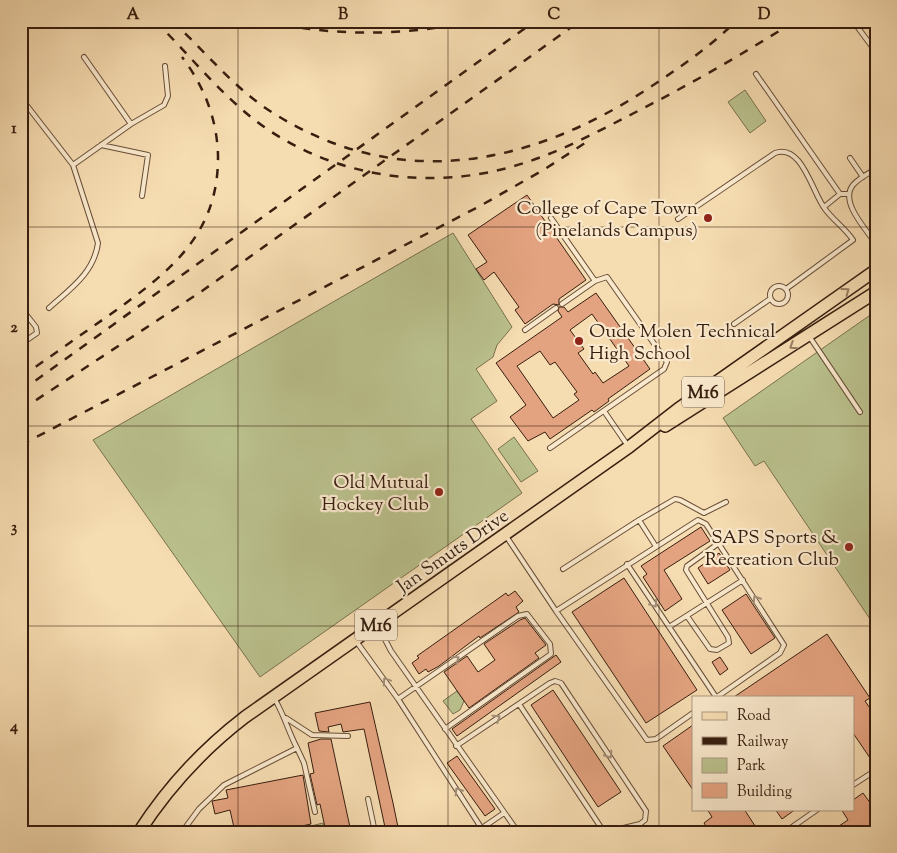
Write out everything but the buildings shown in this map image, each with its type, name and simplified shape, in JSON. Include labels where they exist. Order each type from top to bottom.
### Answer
[{"type":"main road","name":"Jan Smuts Drive","points":[[139,832],[163,797],[193,762],[226,731],[632,445],[678,409],[876,270]]},
{"type":"main road","name":"Jan Smuts Drive","points":[[632,445],[686,415],[876,292]]},
{"type":"lane","points":[[853,21],[876,52]]},
{"type":"lane","points":[[84,57],[132,124]]},
{"type":"lane","points":[[73,165],[132,124],[164,105],[168,96],[166,66]]},
{"type":"lane","points":[[756,74],[840,194]]},
{"type":"lane","points":[[21,98],[73,165],[98,243],[97,252],[87,273],[50,308]]},
{"type":"lane","points":[[101,145],[148,156],[142,196]]},
{"type":"lane","points":[[678,219],[782,151],[789,152],[800,164],[824,207],[854,240],[786,289]]},
{"type":"lane","points":[[850,158],[863,177]]},
{"type":"lane","points":[[876,169],[853,185],[849,194],[849,202],[876,244]]},
{"type":"lane","points":[[824,207],[840,194],[849,194]]},
{"type":"lane","points":[[550,218],[595,281]]},
{"type":"lane","points":[[550,448],[664,368],[667,362],[609,280],[603,277],[595,281],[562,304]]},
{"type":"lane","points":[[734,324],[770,299],[772,289],[782,286],[786,289],[788,294],[784,303],[779,305],[770,299]]},
{"type":"lane","points":[[21,308],[36,327],[37,333],[21,344]]},
{"type":"lane","points":[[525,330],[556,308]]},
{"type":"lane","points":[[808,336],[860,412]]},
{"type":"lane","points":[[604,411],[632,445]]},
{"type":"lane","points":[[563,569],[675,499],[704,513],[726,502]]},
{"type":"lane","points":[[639,520],[655,545]]},
{"type":"lane","points":[[556,611],[655,545],[698,520],[706,524],[784,645],[780,653],[717,696]]},
{"type":"lane","points":[[504,534],[647,740],[656,739],[692,714]]},
{"type":"lane","points":[[687,616],[710,649],[717,650],[729,643],[728,637],[686,568],[719,544]]},
{"type":"lane","points":[[626,564],[715,696]]},
{"type":"lane","points":[[669,627],[743,580]]},
{"type":"lane","points":[[398,699],[522,614],[531,618],[550,644],[551,654],[548,658],[445,729]]},
{"type":"lane","points":[[377,624],[391,651],[518,832]]},
{"type":"lane","points":[[355,639],[398,699],[483,830],[504,813]]},
{"type":"lane","points":[[456,746],[519,704],[552,682],[563,684],[646,811],[645,820],[640,824],[606,832],[519,704]]},
{"type":"lane","points":[[274,697],[286,718],[290,734],[304,763],[315,812]]},
{"type":"lane","points":[[286,718],[312,735],[348,736]]},
{"type":"lane","points":[[182,832],[199,809],[224,785],[297,748]]},
{"type":"lane","points":[[854,784],[876,770]]},
{"type":"lane","points":[[368,799],[375,832]]},
{"type":"lane","points":[[785,832],[817,810]]},
{"type":"green space","points":[[745,90],[766,121],[750,133],[728,102]]},
{"type":"green space","points":[[453,233],[512,327],[497,345],[493,357],[476,369],[497,401],[471,419],[522,493],[260,677],[93,440]]},
{"type":"green space","name":"SAPS Sports & Recreation Club","points":[[876,311],[876,628],[764,461],[755,466],[723,418]]},
{"type":"green space","points":[[514,437],[538,471],[521,482],[498,449]]},
{"type":"green space","points":[[457,691],[464,701],[460,710],[453,714],[443,701]]},
{"type":"green space","points":[[323,823],[325,832],[287,832]]},
{"type":"railway","points":[[155,21],[238,106],[270,131],[299,148],[329,161],[361,170],[393,176],[426,178],[459,177],[492,172],[552,153],[594,134],[675,91],[795,21]]},
{"type":"railway","points":[[172,21],[231,80],[270,111],[318,137],[366,153],[414,161],[462,160],[509,152],[557,136],[603,115],[649,88],[705,49],[736,21]]},
{"type":"railway","points":[[266,21],[317,30],[369,33],[422,30],[473,21]]},
{"type":"railway","points":[[21,391],[535,21]]},
{"type":"railway","points":[[21,410],[202,291],[580,21]]},
{"type":"railway","points":[[21,377],[151,284],[186,250],[199,230],[210,208],[216,183],[217,142],[208,103],[197,79],[182,57]]},
{"type":"railway","points":[[21,445],[480,206],[545,169],[585,143]]},
{"type":"place","name":"College of Cape Town (Pinelands Campus)","points":[[708,218]]},
{"type":"place","name":"Oude Molen Technical High School","points":[[579,341]]},
{"type":"place","name":"Old Mutual Hockey Club","points":[[439,492]]},
{"type":"place","name":"SAPS Sports & Recreation Club","points":[[849,547]]}]
